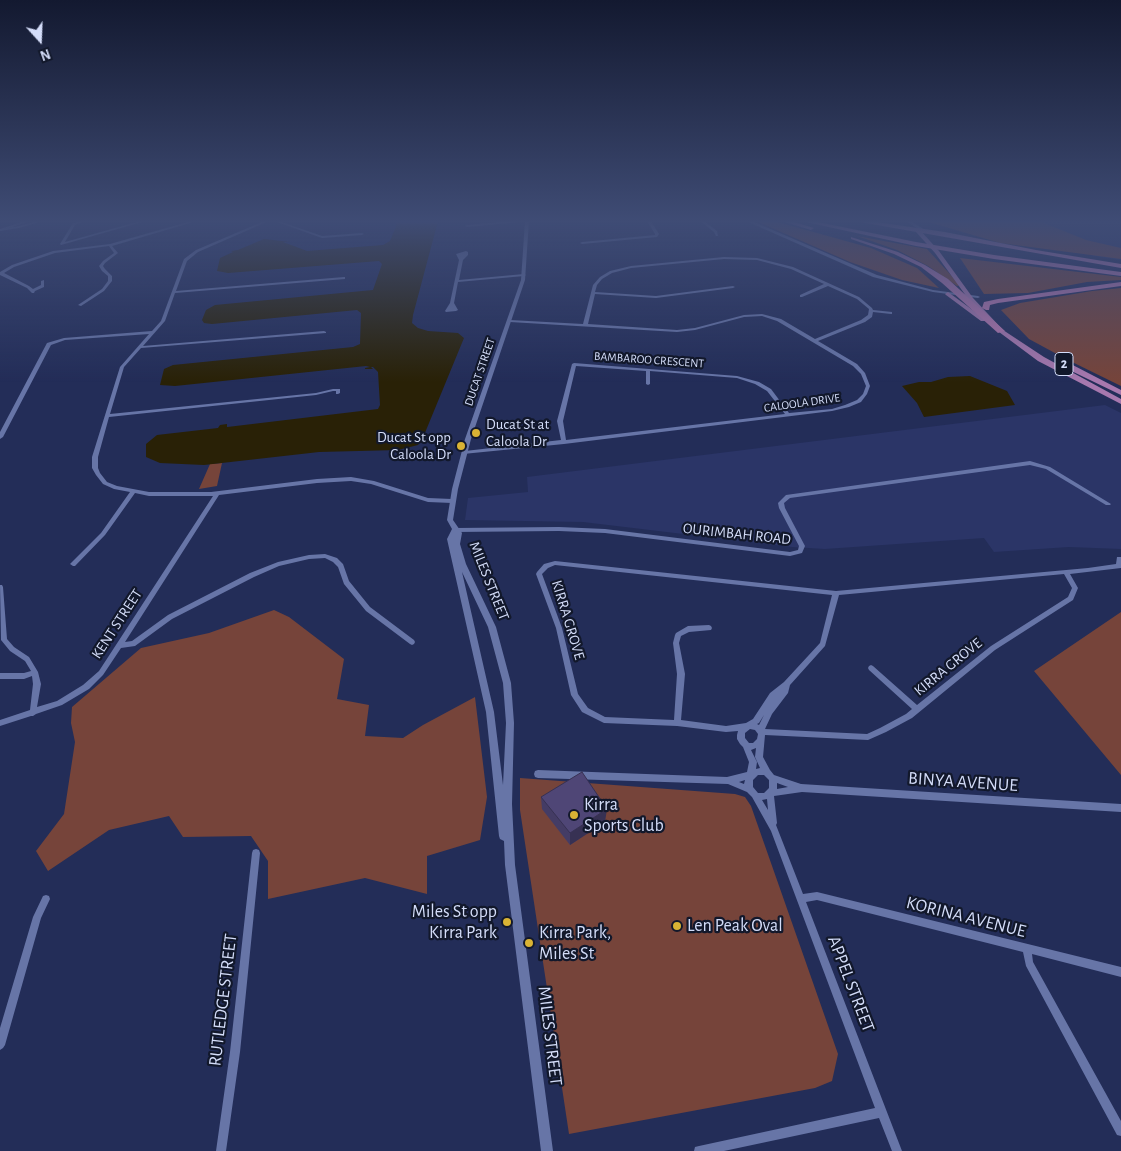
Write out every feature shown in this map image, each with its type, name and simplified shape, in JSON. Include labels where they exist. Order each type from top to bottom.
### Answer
[{"type":"highway","points":[[935,275],[965,296],[1001,331]]},
{"type":"highway","points":[[951,275],[965,296]]},
{"type":"highway","name":"2","points":[[960,275],[986,308],[1004,326],[1030,345],[1121,393]]},
{"type":"highway","points":[[986,308],[990,302],[1027,298],[1079,288],[1121,284]]},
{"type":"highway","points":[[948,294],[1001,331]]},
{"type":"highway","points":[[978,298],[1027,298]]},
{"type":"highway","name":"2","points":[[1001,331],[1041,359],[1121,402]]},
{"type":"street","points":[[3,275],[32,291],[43,286],[43,281]]},
{"type":"street","points":[[80,305],[103,290],[110,281],[108,275]]},
{"type":"street","points":[[179,275],[163,321],[124,363],[96,453],[95,468],[105,483],[133,492],[182,496],[217,494],[317,481],[351,479],[386,486],[428,500],[452,501]]},
{"type":"street","points":[[452,303],[458,275]]},
{"type":"street","points":[[457,281],[524,275]]},
{"type":"street","name":"DUCAT STREET","points":[[455,530],[450,520],[452,501],[465,453],[524,275]]},
{"type":"street","points":[[585,326],[595,285],[600,278],[606,275]]},
{"type":"street","points":[[807,275],[862,300],[872,311],[891,313]]},
{"type":"street","points":[[872,275],[909,286],[978,298]]},
{"type":"street","points":[[174,292],[328,280]]},
{"type":"street","points":[[801,296],[828,284]]},
{"type":"street","points":[[592,293],[656,297],[733,287]]},
{"type":"street","points":[[814,341],[863,321],[870,316],[872,311]]},
{"type":"street","name":"CALOOLA DRIVE","points":[[465,453],[788,415],[847,406],[859,401],[867,390],[868,382],[857,367],[779,320],[762,315],[744,316],[695,330],[677,332],[510,321]]},
{"type":"street","points":[[0,437],[49,344],[64,339],[153,332]]},
{"type":"street","points":[[139,347],[149,348],[305,333]]},
{"type":"street","name":"BAMBAROO CRESCENT","points":[[564,442],[560,421],[574,364],[737,377],[751,381],[774,394],[788,415]]},
{"type":"street","points":[[648,370],[648,384]]},
{"type":"street","points":[[107,416],[317,394]]},
{"type":"street","name":"OURIMBAH ROAD","points":[[455,530],[559,529],[604,531],[790,554],[800,551],[802,546],[782,508],[781,503],[788,496],[1030,463],[1048,468],[1108,504]]},
{"type":"street","points":[[73,564],[103,534],[133,492]]},
{"type":"street","name":"KENT STREET","points":[[0,723],[59,703],[86,687],[105,668],[217,494]]},
{"type":"street","name":"MILES STREET","points":[[455,530],[458,533],[456,544],[460,559],[492,627],[507,683],[510,715],[507,804],[510,865]]},
{"type":"street","name":"MILES STREET","points":[[455,530],[451,539],[490,712],[503,826],[510,865],[547,1151]]},
{"type":"street","points":[[121,645],[133,644],[170,617],[252,575],[278,564],[309,557],[325,556],[335,560],[340,566],[346,582],[368,609],[412,642]]},
{"type":"street","points":[[752,791],[748,782],[753,762],[740,732],[756,721],[777,690],[787,684],[823,644],[836,593],[1119,566],[1118,559]]},
{"type":"street","name":"KIRRA GROVE","points":[[746,727],[726,729],[677,723],[604,720],[585,710],[575,695],[559,628],[539,574],[546,566],[555,563],[836,593]]},
{"type":"street","name":"KIRRA GROVE","points":[[761,736],[777,734],[868,737],[910,716],[993,648],[1071,598],[1075,588],[1066,572]]},
{"type":"street","points":[[0,587],[4,640],[12,649],[27,659],[35,672],[37,684],[33,713]]},
{"type":"street","points":[[677,723],[681,674],[676,643],[678,635],[688,629],[709,628]]},
{"type":"street","points":[[872,668],[917,709]]},
{"type":"street","points":[[0,676],[24,676],[35,672]]},
{"type":"street","points":[[727,781],[761,796],[771,794],[774,786],[760,757],[761,736],[769,712],[785,691],[787,684]]},
{"type":"street","points":[[746,727],[755,728],[761,736]]},
{"type":"street","points":[[726,729],[744,743],[753,746],[761,736]]},
{"type":"street","points":[[538,774],[727,781],[760,772],[769,775]]},
{"type":"street","name":"BINYA AVENUE","points":[[769,775],[802,788]]},
{"type":"street","name":"BINYA AVENUE","points":[[771,794],[802,788],[1121,808]]},
{"type":"street","name":"APPEL STREET","points":[[752,791],[774,829],[897,1151]]},
{"type":"street","name":"APPEL STREET","points":[[771,794],[774,829]]},
{"type":"street","name":"RUTLEDGE STREET","points":[[221,1151],[235,1052],[256,853]]},
{"type":"street","name":"KORINA AVENUE","points":[[802,899],[817,896],[1121,972]]},
{"type":"street","points":[[0,1045],[38,917],[46,899]]},
{"type":"street","points":[[1027,949],[1029,963],[1121,1131]]},
{"type":"street","points":[[699,1151],[882,1112]]},
{"type":"shaded area","points":[[378,275],[424,275],[412,323],[418,328],[428,331],[458,333],[464,338],[422,440],[418,445],[398,450],[319,452],[204,465],[160,463],[146,457],[146,444],[157,435],[218,428],[220,425],[227,424],[227,427],[219,428],[378,409],[380,405],[378,372],[373,367],[371,367],[373,369],[365,369],[370,367],[366,366],[175,386],[160,385],[164,369],[173,365],[353,347],[360,344],[361,313],[357,310],[212,324],[204,323],[202,320],[206,310],[215,305],[373,290]]},
{"type":"shaded area","points":[[887,275],[924,275],[939,288]]},
{"type":"shaded area","points":[[941,275],[951,275],[960,285],[957,286]]},
{"type":"shaded area","points":[[971,275],[1102,275],[1121,277],[1121,280],[1087,282],[1028,293],[984,294]]},
{"type":"shaded area","points":[[1121,288],[1121,386],[1029,339],[1001,310],[1020,303]]},
{"type":"shaded area","points":[[970,376],[1007,391],[1015,405],[924,417],[917,403],[902,386],[919,382],[931,382],[948,377]]},
{"type":"shaded area","points":[[1105,405],[1121,413],[1121,549],[1069,547],[994,552],[984,538],[825,549],[792,547],[583,522],[465,520],[468,498],[528,492],[527,477]]},
{"type":"shaded area","points":[[222,463],[217,486],[199,489],[210,464]]},
{"type":"shaded area","points":[[274,610],[289,617],[344,659],[337,699],[369,705],[365,736],[403,738],[475,697],[487,797],[480,840],[427,856],[427,894],[365,878],[268,899],[268,861],[251,836],[183,837],[169,816],[109,830],[48,871],[36,851],[64,814],[75,742],[71,723],[72,707],[141,648],[209,633]]},
{"type":"shaded area","points":[[1121,612],[1121,775],[1034,671]]},
{"type":"shaded area","points":[[520,778],[735,794],[745,797],[751,806],[838,1054],[832,1081],[815,1088],[569,1134],[520,810]]},
{"type":"building","name":"Kirra Sports Club","points":[[582,772],[607,809],[570,833],[541,797]]},
{"type":"place","name":"Ducat St at Caloola Dr","points":[[476,433]]},
{"type":"place","name":"Ducat St opp Caloola Dr","points":[[461,446]]},
{"type":"place","name":"Kirra Sports Club","points":[[574,815]]},
{"type":"place","name":"Miles St opp Kirra Park","points":[[507,922]]},
{"type":"place","name":"Len Peak Oval","points":[[677,926]]},
{"type":"place","name":"Kirra Park, Miles St","points":[[529,943]]}]
